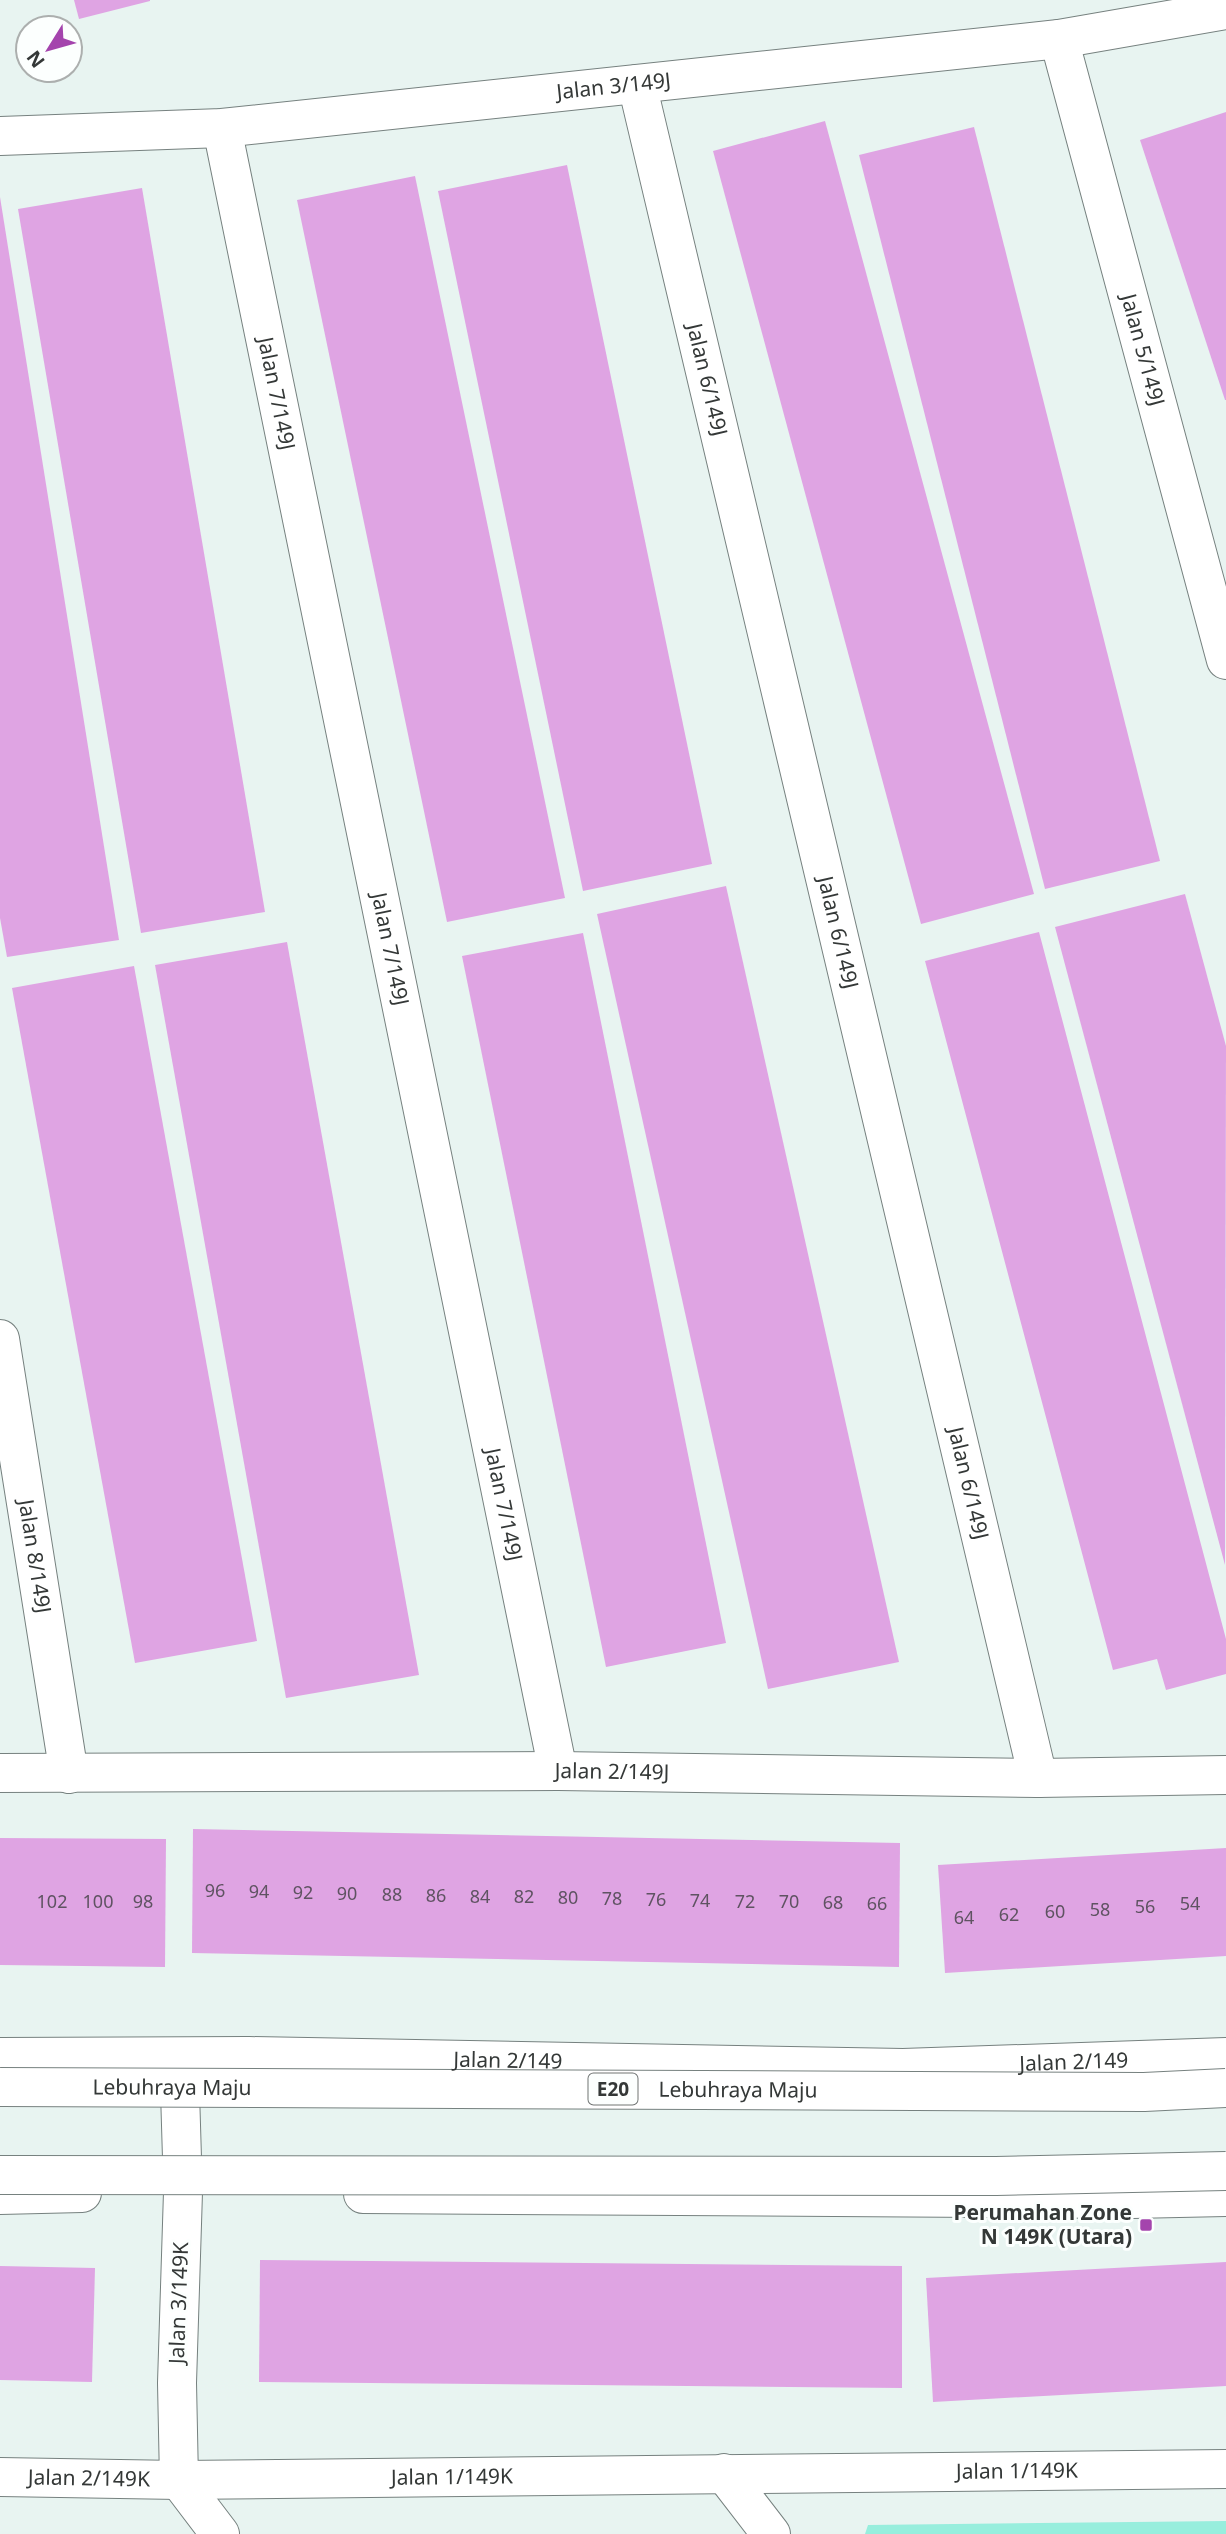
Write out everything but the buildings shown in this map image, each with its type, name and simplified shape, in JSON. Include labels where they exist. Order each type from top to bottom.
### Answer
[{"type":"main road","name":"Jalan 3/149J","points":[[0,136],[222,128],[1059,39],[1226,10]]},
{"type":"main road","name":"Jalan 5/149J","points":[[1059,39],[1226,660]]},
{"type":"main road","name":"Jalan 6/149J","points":[[637,84],[1038,1778]]},
{"type":"main road","name":"Jalan 7/149J","points":[[222,128],[558,1771]]},
{"type":"main road","name":"Jalan 8/149J","points":[[0,1339],[69,1774]]},
{"type":"main road","name":"Jalan 2/149J","points":[[0,1773],[558,1771],[1038,1778],[1226,1774]]},
{"type":"main road","name":"Jalan 2/149","points":[[0,2057],[262,2057],[903,2068],[1226,2057]]},
{"type":"main road","name":"Jalan 3/149K","points":[[179,2058],[183,2192],[177,2383],[179,2480]]},
{"type":"main road","name":"Lebuhraya Maju","points":[[0,2087],[1130,2092],[1226,2088]]},
{"type":"main road","points":[[0,2175],[996,2176],[1226,2171]]},
{"type":"main road","points":[[0,2195],[183,2192],[1132,2199],[1226,2197]]},
{"type":"main road","name":"Jalan 1/149K","points":[[179,2480],[1226,2469]]},
{"type":"main road","points":[[724,2473],[771,2534]]},
{"type":"main road","name":"Jalan 2/149K","points":[[0,2477],[179,2480]]},
{"type":"main road","points":[[179,2480],[220,2534]]},
{"type":"green space","points":[[1226,2521],[1226,2534],[865,2534],[868,2525]]},
{"type":"place","name":"Perumahan Zone N 149K (Utara)","points":[[1146,2225]]}]
